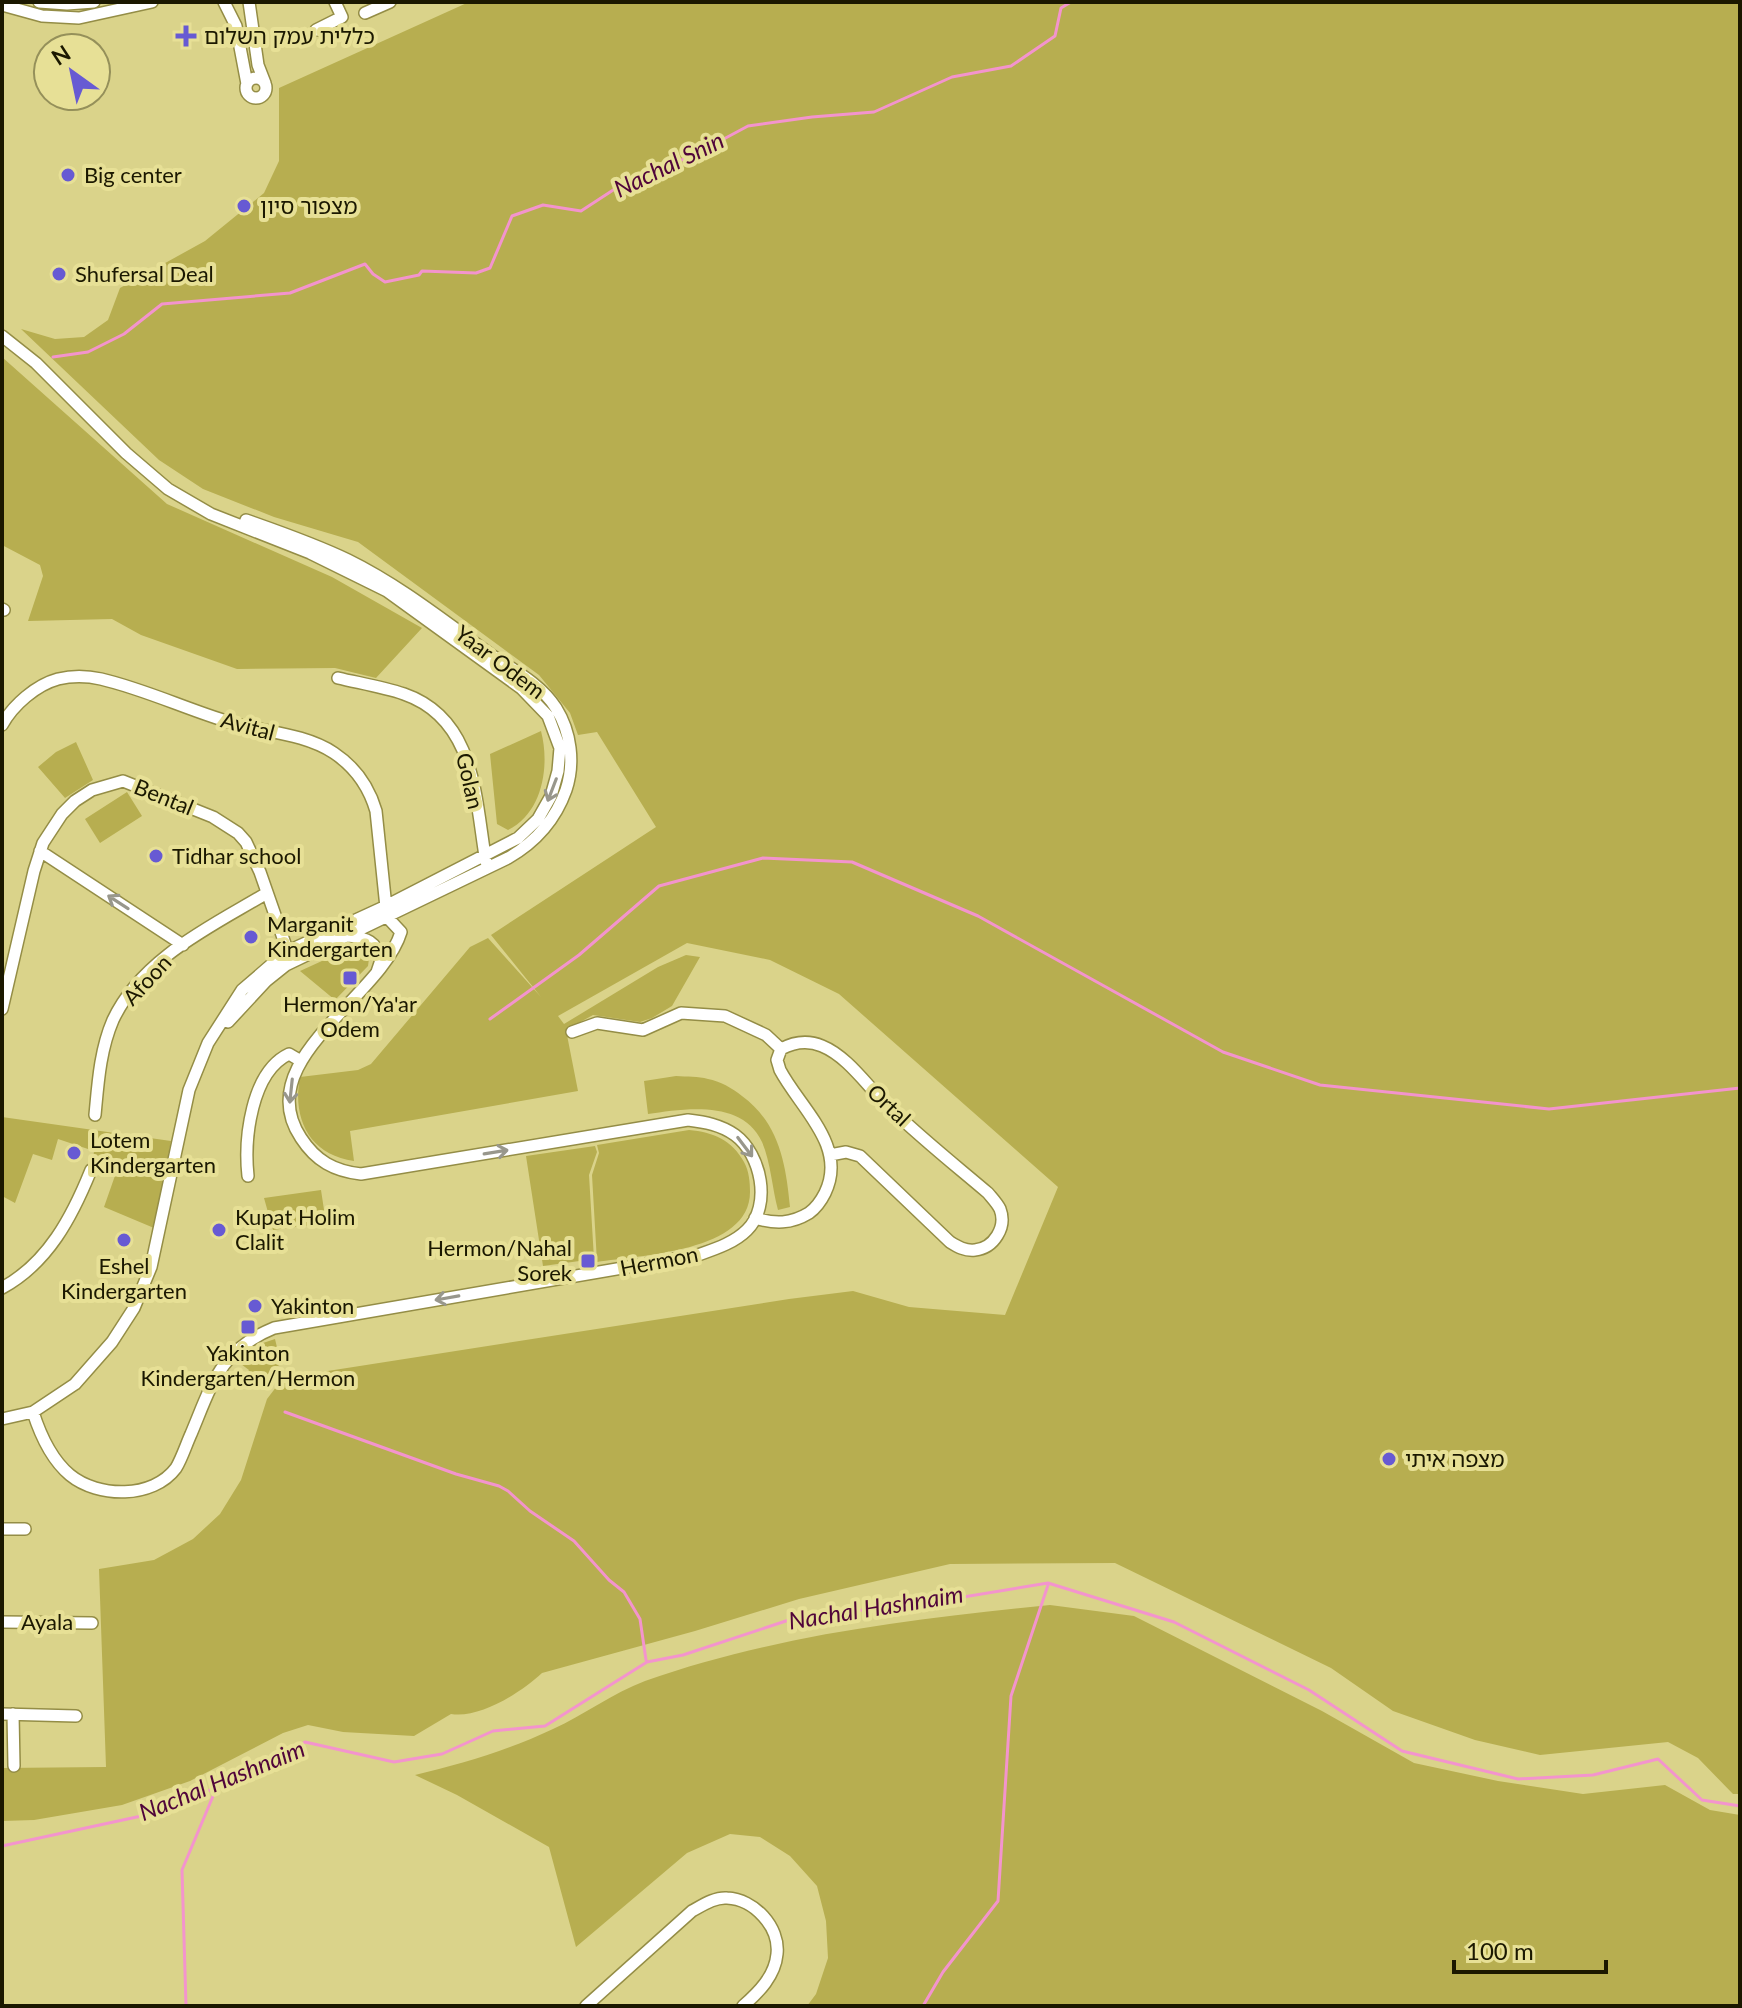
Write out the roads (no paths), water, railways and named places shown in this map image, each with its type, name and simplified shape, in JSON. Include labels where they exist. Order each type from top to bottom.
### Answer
[{"type":"street","points":[[39,2],[94,2]]},
{"type":"street","points":[[2,5],[42,16],[79,18],[152,2]]},
{"type":"street","points":[[224,2],[236,26],[247,84],[255,78],[265,83],[258,65],[249,2]]},
{"type":"street","points":[[316,30],[342,17],[335,2]]},
{"type":"street","points":[[365,13],[390,2]]},
{"type":"street","name":"Yaar Odem","points":[[2,329],[170,483],[212,507],[328,551],[369,571],[534,685],[551,701],[562,720],[570,746],[570,772],[564,795],[550,821],[534,841],[289,957],[208,1043],[189,1090],[151,1267],[134,1308],[112,1342],[84,1376],[33,1412],[2,1419]]},
{"type":"street","name":"Yaar Odem","points":[[2,336],[36,363],[126,453],[168,489],[211,514],[310,553],[387,591],[521,688],[543,708],[560,748],[551,796],[529,829],[486,862]]},
{"type":"street","name":"Avital","points":[[2,725],[13,709],[39,687],[57,679],[76,677],[98,679],[229,722],[320,745],[345,761],[373,799],[386,911]]},
{"type":"street","name":"Golan","points":[[338,678],[404,694],[428,706],[448,722],[468,758],[486,862]]},
{"type":"street","name":"Bental","points":[[2,1009],[40,851],[52,828],[75,801],[92,790],[123,781],[228,825],[246,842],[289,957]]},
{"type":"street","points":[[40,851],[183,945]]},
{"type":"street","name":"Afoon","points":[[95,1115],[98,1075],[114,1019],[129,994],[146,974],[183,945],[267,893]]},
{"type":"street","points":[[386,911],[401,932],[389,960],[301,1061],[290,1086],[290,1114],[298,1134],[325,1165],[342,1172],[361,1174],[688,1120],[708,1122],[738,1137],[755,1162],[760,1184],[760,1203],[755,1218],[772,1223],[785,1222],[813,1211],[830,1183],[830,1155],[816,1123],[780,1070],[777,1060],[781,1049],[766,1035],[725,1016],[681,1013],[643,1030],[597,1023],[572,1032]]},
{"type":"street","name":"Yaar Odem","points":[[289,957],[347,936],[386,911]]},
{"type":"street","points":[[347,936],[364,937],[373,942],[381,960],[377,973]]},
{"type":"street","name":"Ortal","points":[[781,1049],[803,1042],[820,1045],[835,1053],[890,1108],[988,1193],[1000,1210],[1002,1222],[997,1236],[988,1245],[975,1250],[962,1249],[950,1242],[860,1156],[846,1152],[830,1155]]},
{"type":"street","points":[[248,1176],[245,1151],[249,1121],[259,1092],[281,1058],[289,1054],[301,1061]]},
{"type":"street","points":[[2,1288],[32,1266],[51,1246],[79,1200],[91,1170]]},
{"type":"street","name":"Hermon","points":[[33,1412],[47,1444],[71,1476],[100,1489],[149,1489],[176,1468],[212,1382],[237,1348],[253,1336],[298,1323],[698,1255],[732,1240],[747,1230],[755,1218]]},
{"type":"street","points":[[2,1529],[25,1529]]},
{"type":"street","name":"Ayala","points":[[2,1622],[92,1623]]},
{"type":"street","points":[[14,1766],[8,1714],[76,1716]]},
{"type":"street","points":[[586,2006],[692,1911],[725,1897],[742,1901],[757,1910],[768,1922],[777,1952],[768,1980],[743,2006]]},
{"type":"waterway","name":"Nachal Snin","points":[[53,357],[88,352],[124,334],[162,304],[290,293],[365,264],[385,282],[419,275],[422,271],[476,273],[490,268],[512,216],[543,205],[581,211],[627,181],[692,156],[748,126],[874,112],[952,77],[1011,66],[1055,36],[1061,8],[1071,2]]},
{"type":"waterway","points":[[490,1019],[579,955],[659,886],[763,858],[852,862],[978,916],[1223,1052],[1320,1085],[1549,1109],[1740,1088]]},
{"type":"waterway","points":[[285,1412],[508,1491],[530,1511],[574,1541],[624,1592],[640,1619],[646,1660]]},
{"type":"waterway","name":"Nachal Hashnaim","points":[[2,1846],[146,1815],[261,1770],[305,1742],[394,1762],[442,1754],[493,1731],[545,1726],[647,1662],[683,1655],[798,1617],[927,1603],[1048,1583],[1174,1622],[1309,1690],[1402,1751],[1518,1779],[1593,1775],[1658,1759],[1702,1800],[1740,1806]]},
{"type":"waterway","points":[[923,2006],[943,1972],[998,1901],[1011,1696],[1048,1585]]},
{"type":"waterway","points":[[186,2006],[182,1870],[216,1789]]},
{"type":"place","name":"כללית עמק השלום","points":[[186,36]]},
{"type":"place","name":"Big center","points":[[68,175]]},
{"type":"place","name":"מצפור סיון","points":[[244,206]]},
{"type":"place","name":"Shufersal Deal","points":[[59,274]]},
{"type":"place","name":"Tidhar school","points":[[156,856]]},
{"type":"place","name":"Marganit Kindergarten","points":[[251,937]]},
{"type":"place","name":"Hermon/Ya'ar Odem","points":[[350,978]]},
{"type":"place","name":"Lotem Kindergarten","points":[[74,1153]]},
{"type":"place","name":"Kupat Holim Clalit","points":[[219,1230]]},
{"type":"place","name":"Eshel Kindergarten","points":[[124,1240]]},
{"type":"place","name":"Hermon/Nahal Sorek","points":[[588,1261]]},
{"type":"place","name":"Yakinton","points":[[255,1306]]},
{"type":"place","name":"Yakinton Kindergarten/Hermon","points":[[248,1327]]},
{"type":"place","name":"מצפה איתי","points":[[1389,1459]]}]
